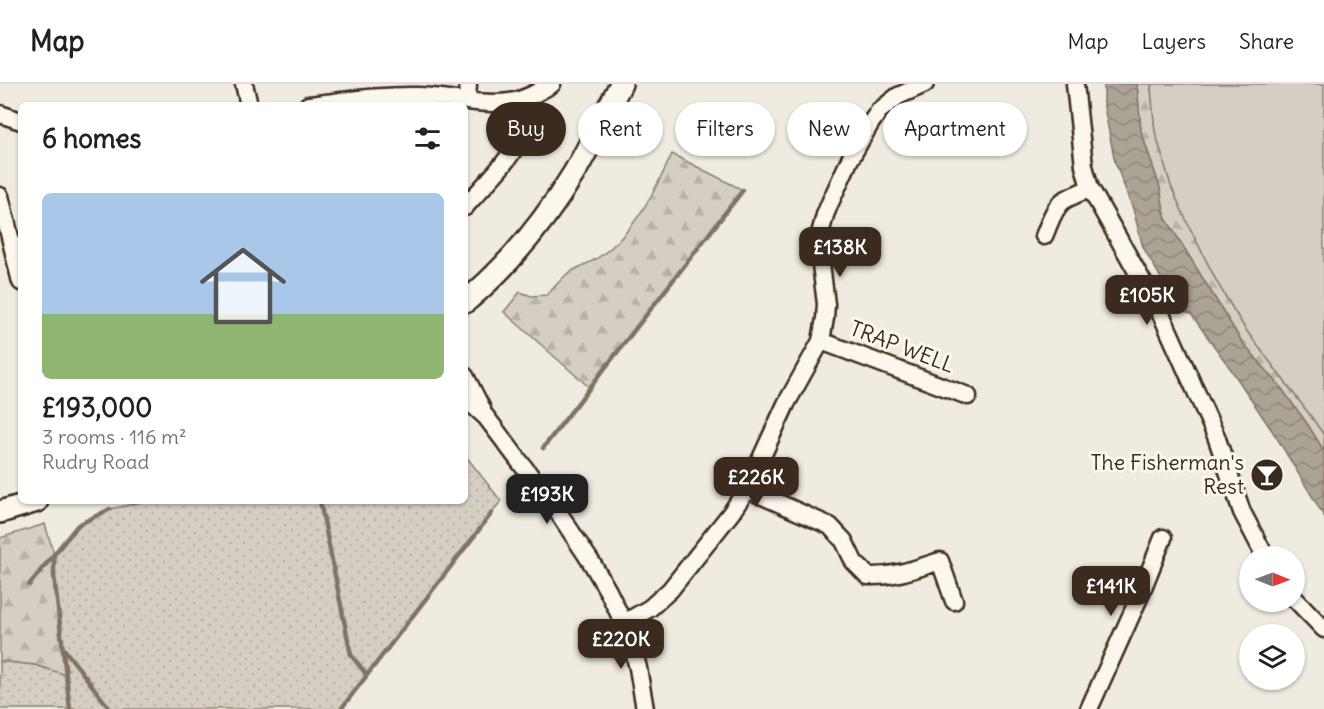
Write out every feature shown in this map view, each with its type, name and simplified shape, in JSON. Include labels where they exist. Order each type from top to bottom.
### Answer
[{"type":"street","points":[[244,84],[248,102]]},
{"type":"street","points":[[512,102],[552,84]]},
{"type":"street","points":[[468,299],[506,264],[536,229],[575,171],[621,84]]},
{"type":"street","points":[[624,623],[650,608],[670,590],[731,513],[747,489],[786,404],[820,341],[826,304],[820,234],[829,205],[850,159],[879,111],[898,96],[925,84]]},
{"type":"street","points":[[1075,84],[1084,166],[1090,188],[1162,316],[1216,436],[1242,512],[1260,546]]},
{"type":"street","points":[[335,102],[467,92],[489,102]]},
{"type":"street","points":[[1,120],[18,121]]},
{"type":"street","points":[[468,204],[510,156]]},
{"type":"street","points":[[1044,236],[1054,212],[1060,205],[1090,188]]},
{"type":"street","points":[[0,196],[7,257],[18,277]]},
{"type":"street","name":"TRAP WELL","points":[[820,341],[968,396]]},
{"type":"street","points":[[468,382],[486,417],[580,543],[608,591],[630,636],[645,709]]},
{"type":"street","points":[[468,401],[486,417]]},
{"type":"street","points":[[747,489],[830,526],[844,541],[854,562],[868,576],[884,577],[902,574],[939,561],[954,601]]},
{"type":"street","points":[[0,512],[28,504]]},
{"type":"street","points":[[1089,709],[1163,538]]},
{"type":"street","points":[[1305,609],[1324,629]]},
{"type":"green space","points":[[1137,84],[1152,84],[1155,131],[1171,186],[1218,284],[1246,330],[1324,435],[1324,451],[1279,385],[1242,342],[1165,217],[1160,188],[1141,131]]},
{"type":"green space","points":[[1152,84],[1324,84],[1324,435],[1246,330],[1218,284],[1188,224],[1171,186],[1155,131]]},
{"type":"green space","points":[[672,154],[743,190],[590,388],[504,312],[520,292],[531,296],[547,295],[566,275],[611,247],[633,224]]},
{"type":"green space","points":[[468,459],[501,501],[341,709],[0,709],[0,661],[35,665],[66,674],[54,575],[54,554],[78,525],[110,509],[134,504],[468,504]]},
{"type":"green space","points":[[45,524],[54,554],[54,575],[66,675],[35,665],[0,661],[0,538]]},
{"type":"water","points":[[1104,84],[1137,84],[1141,131],[1160,188],[1165,217],[1242,342],[1279,385],[1324,451],[1324,516],[1277,438],[1230,368],[1191,314],[1180,311],[1143,247],[1133,209],[1115,162],[1104,107]]},
{"type":"waterway","points":[[543,448],[743,190]]},
{"type":"waterway","points":[[321,504],[351,655],[367,675]]},
{"type":"waterway","points":[[29,585],[78,525],[110,509]]},
{"type":"waterway","points":[[341,709],[492,513]]},
{"type":"waterway","points":[[54,554],[54,575],[70,709]]},
{"type":"waterway","points":[[64,649],[110,709]]},
{"type":"place","name":"The Fisherman's Rest","points":[[1267,475]]}]
